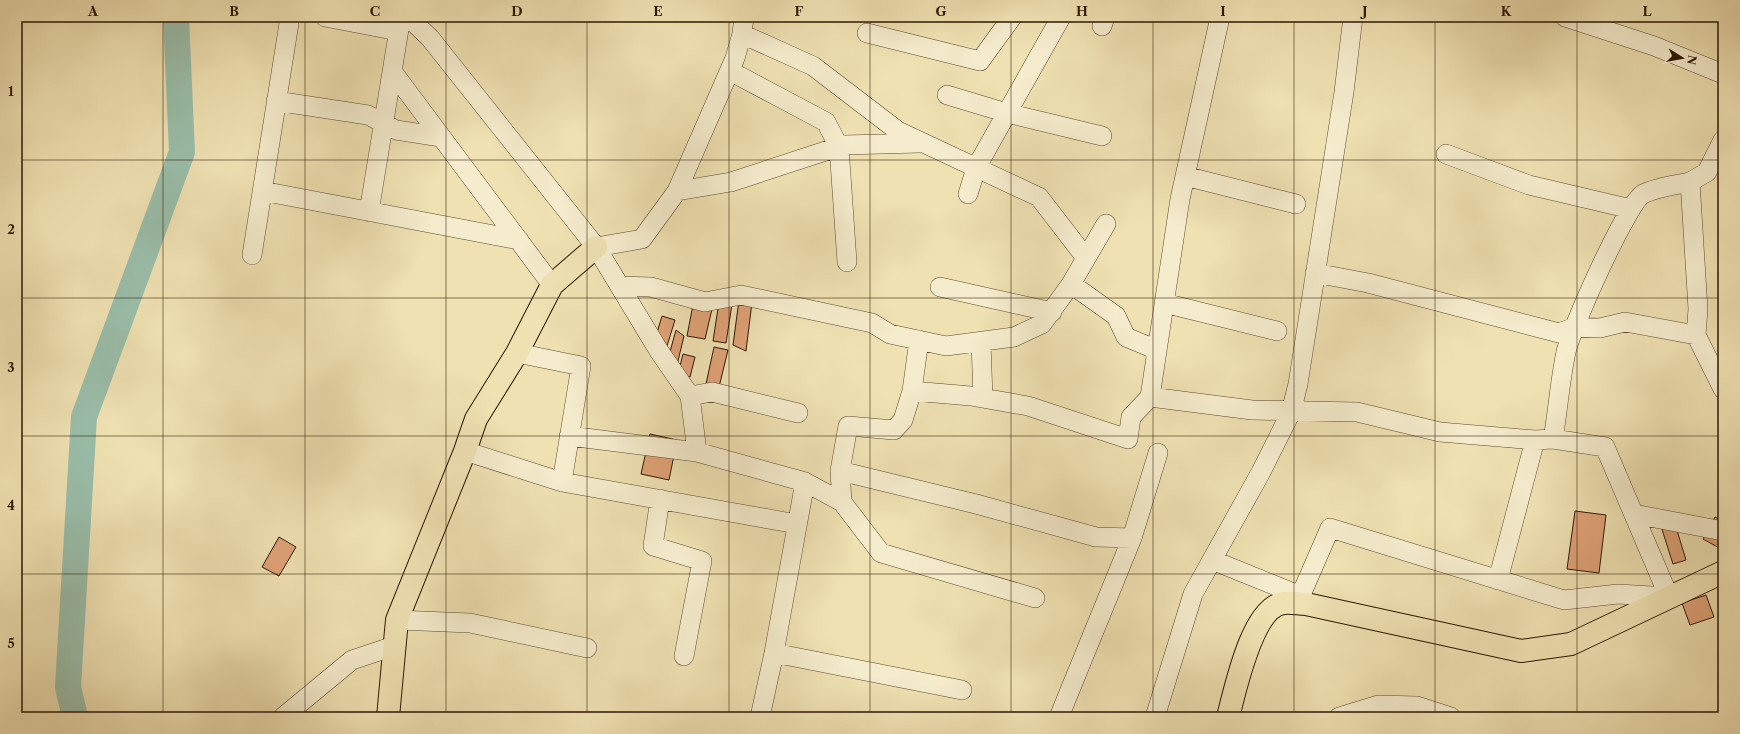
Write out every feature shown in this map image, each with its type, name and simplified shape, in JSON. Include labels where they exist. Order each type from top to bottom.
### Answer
[{"type":"main road","points":[[388,717],[397,620],[476,419],[517,353],[552,285],[596,247]]},
{"type":"main road","points":[[1228,717],[1247,647],[1257,626],[1270,611],[1283,602],[1299,600],[1521,651],[1571,644],[1723,572]]},
{"type":"street","points":[[252,255],[290,17]]},
{"type":"street","points":[[325,17],[402,22],[430,38],[596,247],[659,351],[690,396],[697,452]]},
{"type":"street","points":[[867,33],[980,61],[1012,17]]},
{"type":"street","points":[[968,194],[976,168],[1061,17]]},
{"type":"street","points":[[912,391],[983,398],[1028,406],[1128,439],[1131,417],[1150,397],[1185,176],[1220,17]]},
{"type":"street","points":[[1155,717],[1193,594],[1261,472],[1291,412],[1298,384],[1344,92],[1353,17]]},
{"type":"street","points":[[1565,17],[1654,46],[1723,74]]},
{"type":"street","points":[[369,212],[392,71],[402,22]]},
{"type":"street","points":[[596,247],[642,239],[677,191],[730,71],[743,26],[813,66],[898,131],[1039,196],[1086,258]]},
{"type":"street","points":[[392,71],[552,285]]},
{"type":"street","points":[[730,71],[826,122],[839,147],[847,262]]},
{"type":"street","points":[[947,95],[1007,113],[1102,136]]},
{"type":"street","points":[[276,101],[368,116],[396,130],[441,137]]},
{"type":"street","points":[[1498,580],[1544,439],[1566,351],[1604,259],[1631,209],[1642,194],[1715,174],[1723,140]]},
{"type":"street","points":[[677,191],[731,182],[839,147],[924,143]]},
{"type":"street","points":[[1446,154],[1529,185],[1631,209]]},
{"type":"street","points":[[1185,176],[1296,204]]},
{"type":"street","points":[[1690,182],[1698,309],[1696,335],[1723,389]]},
{"type":"street","points":[[262,190],[518,240]]},
{"type":"street","points":[[620,286],[650,287],[705,302],[741,295],[872,323],[890,334],[946,346],[981,342],[1014,337],[1042,324],[1071,284],[1106,224]]},
{"type":"street","points":[[1315,273],[1368,283],[1558,333],[1575,327],[1600,328],[1625,322],[1696,335]]},
{"type":"street","points":[[1071,284],[1116,316],[1126,337],[1157,350]]},
{"type":"street","points":[[940,287],[1052,312]]},
{"type":"street","points":[[1164,303],[1277,332]]},
{"type":"street","points":[[842,502],[840,471],[848,426],[894,430],[903,420],[912,391],[919,340]]},
{"type":"street","points":[[981,342],[983,398]]},
{"type":"street","points":[[517,353],[581,366],[562,482]]},
{"type":"street","points":[[690,396],[712,392],[798,413]]},
{"type":"street","points":[[1150,397],[1252,410],[1291,412],[1357,412],[1440,432],[1544,439],[1605,447],[1668,597],[1618,594],[1564,600],[1330,528],[1299,600],[1212,560]]},
{"type":"street","points":[[569,436],[697,452],[805,482],[842,502],[880,553],[1035,598]]},
{"type":"street","points":[[464,451],[562,482],[797,524]]},
{"type":"street","points":[[1059,717],[1132,538],[1158,453]]},
{"type":"street","points":[[840,471],[976,504],[1096,537],[1132,538]]},
{"type":"street","points":[[760,717],[774,653],[805,482]]},
{"type":"street","points":[[660,499],[653,546],[702,561],[684,656]]},
{"type":"street","points":[[1634,514],[1723,531]]},
{"type":"street","points":[[397,620],[470,623],[586,648]]},
{"type":"street","points":[[283,717],[352,660],[394,646]]},
{"type":"street","points":[[774,653],[962,690]]},
{"type":"street","points":[[1339,717],[1378,705],[1417,706],[1451,717]]},
{"type":"building","points":[[739,300],[752,302],[746,351],[733,345]]},
{"type":"building","points":[[719,302],[732,304],[726,343],[713,341]]},
{"type":"building","points":[[693,305],[712,309],[705,339],[687,336]]},
{"type":"building","points":[[662,316],[675,320],[666,349],[655,339]]},
{"type":"building","points":[[676,330],[684,336],[677,365],[668,359]]},
{"type":"building","points":[[714,347],[728,350],[719,387],[706,384]]},
{"type":"building","points":[[683,354],[695,357],[690,377],[678,374]]},
{"type":"building","points":[[650,434],[677,440],[669,480],[641,474]]},
{"type":"building","points":[[1575,511],[1606,515],[1599,573],[1567,569]]},
{"type":"building","points":[[1715,517],[1723,521],[1723,550],[1703,539]]},
{"type":"building","points":[[1660,523],[1676,527],[1686,560],[1673,564]]},
{"type":"building","points":[[279,537],[296,547],[279,576],[262,567]]},
{"type":"building","points":[[1706,595],[1714,617],[1690,625],[1682,603]]},
{"type":"waterway","points":[[75,717],[68,687],[84,417],[182,152],[176,17]]}]
